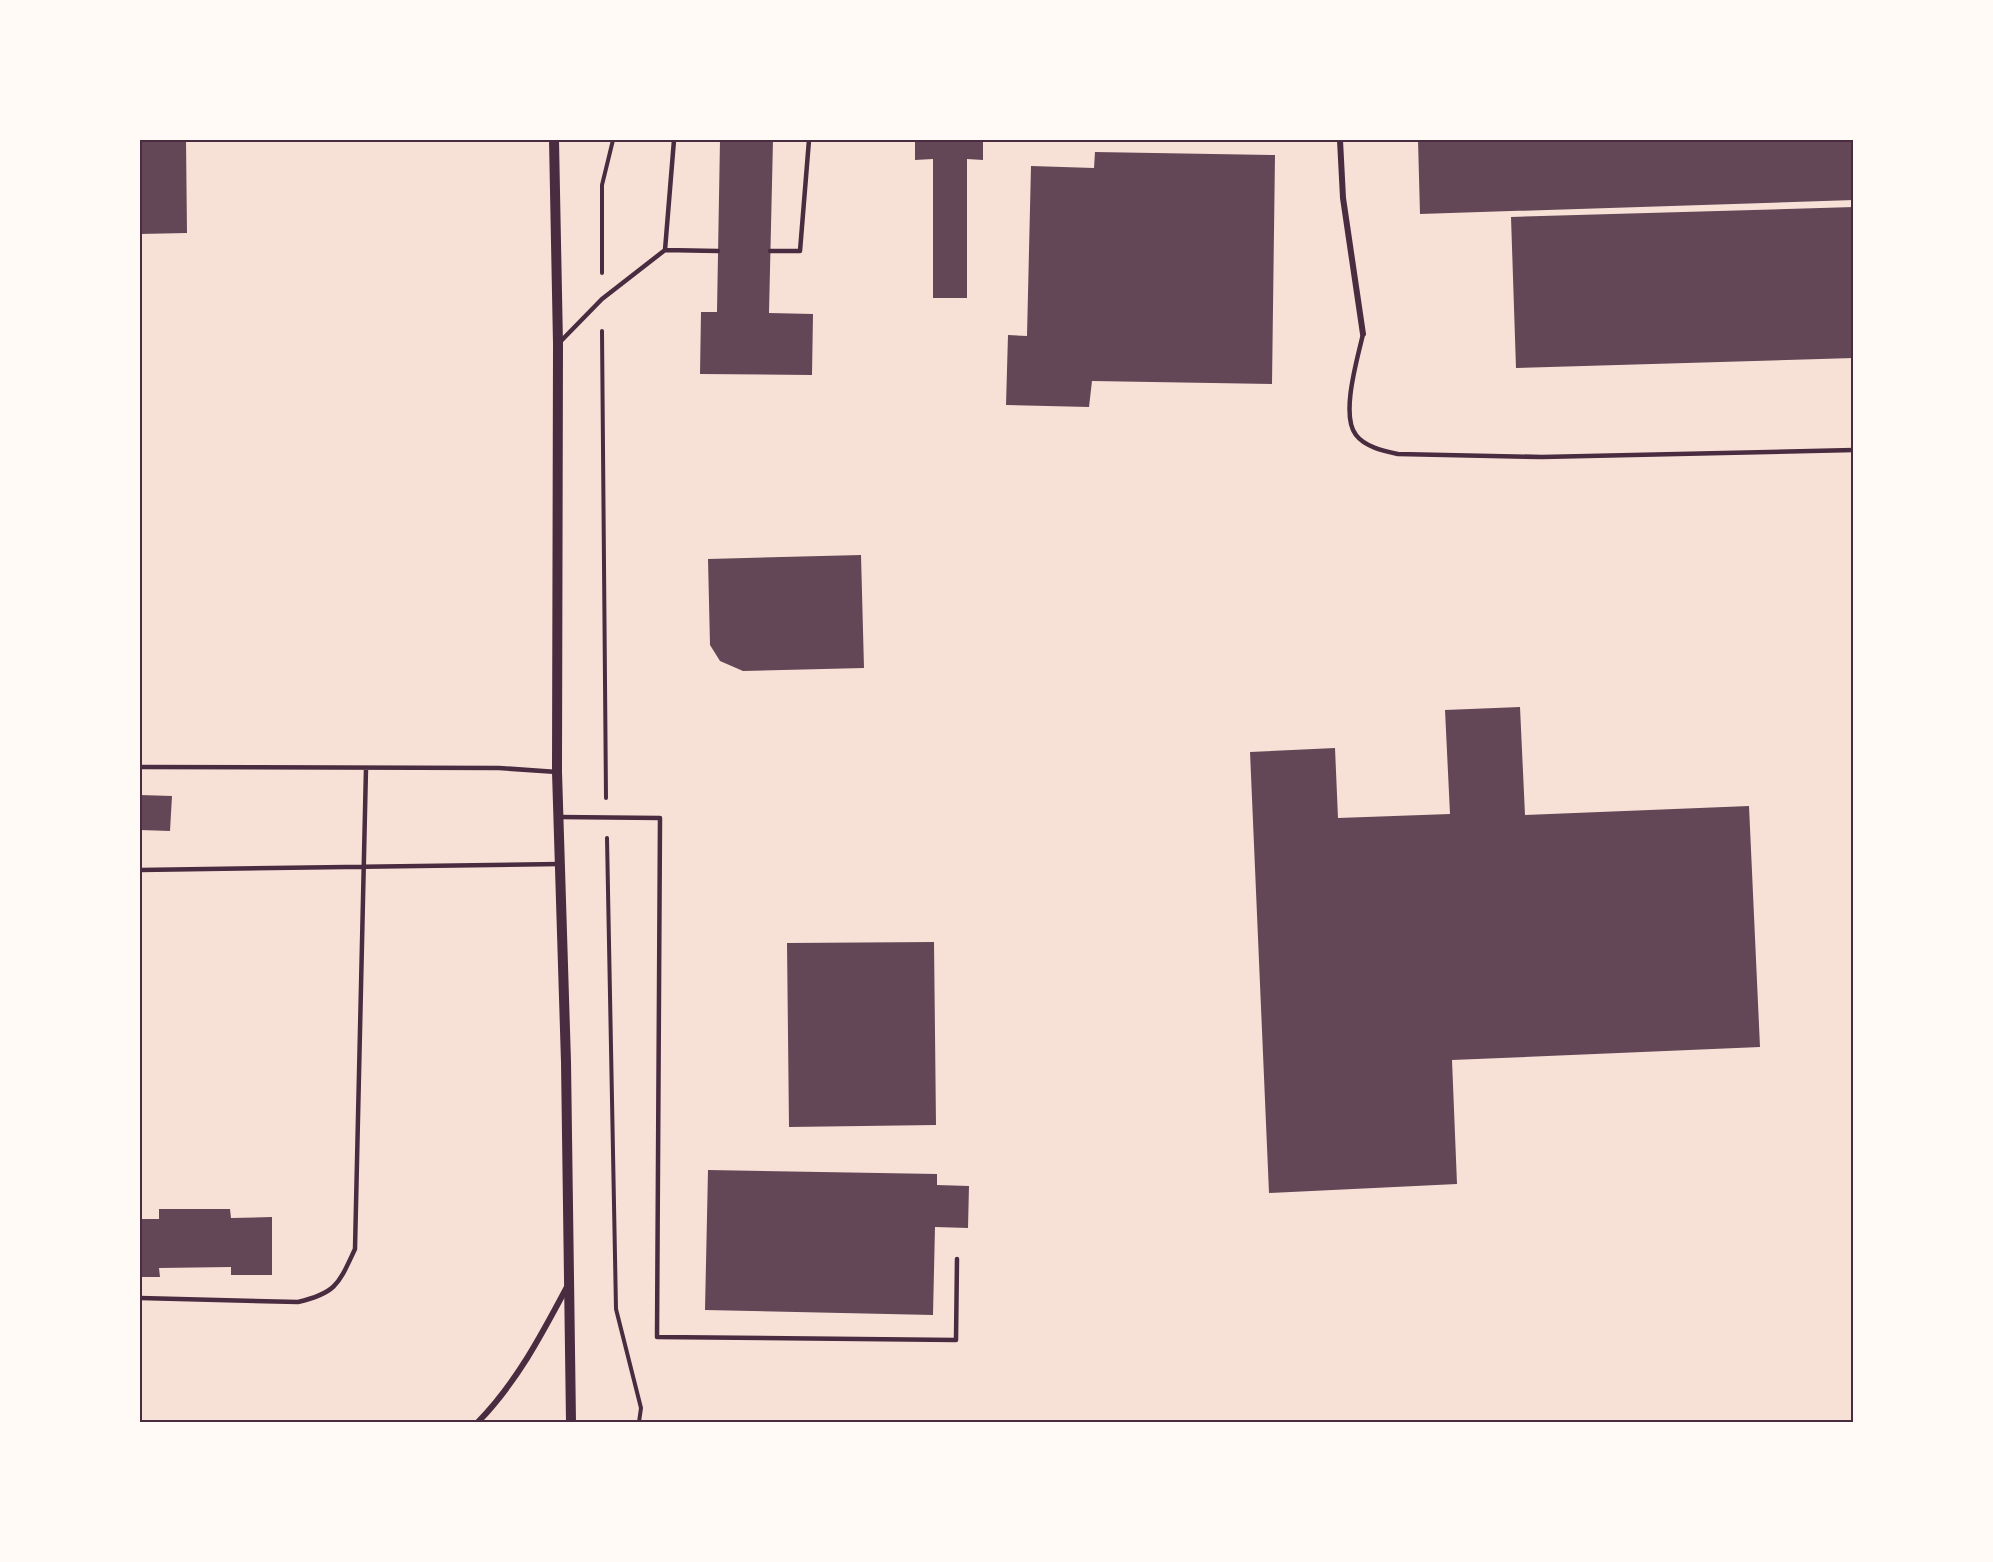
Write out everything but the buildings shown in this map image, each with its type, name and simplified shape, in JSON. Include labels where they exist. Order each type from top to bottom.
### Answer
[{"type":"street","points":[[554,140],[558,344],[557,772],[566,1062],[571,1422]]},
{"type":"street","points":[[1340,140],[1343,198],[1363,334]]},
{"type":"street","points":[[478,1422],[512,1382],[568,1284]]},
{"type":"lane","points":[[665,250],[674,140]]},
{"type":"lane","points":[[770,251],[800,251],[809,140]]},
{"type":"lane","points":[[558,344],[602,299],[665,250],[718,251]]},
{"type":"lane","points":[[1363,334],[1349,403],[1350,419],[1355,435],[1377,449],[1398,454],[1542,457],[1854,450]]},
{"type":"lane","points":[[140,767],[499,768],[557,772]]},
{"type":"lane","points":[[140,1298],[298,1302],[323,1296],[341,1280],[355,1249],[366,768]]},
{"type":"lane","points":[[559,817],[660,818],[657,1337],[956,1340],[957,1259]]},
{"type":"lane","points":[[140,870],[560,864]]},
{"type":"path","points":[[613,140],[603,185],[602,299],[607,818],[616,1309],[641,1408],[639,1422]]}]
